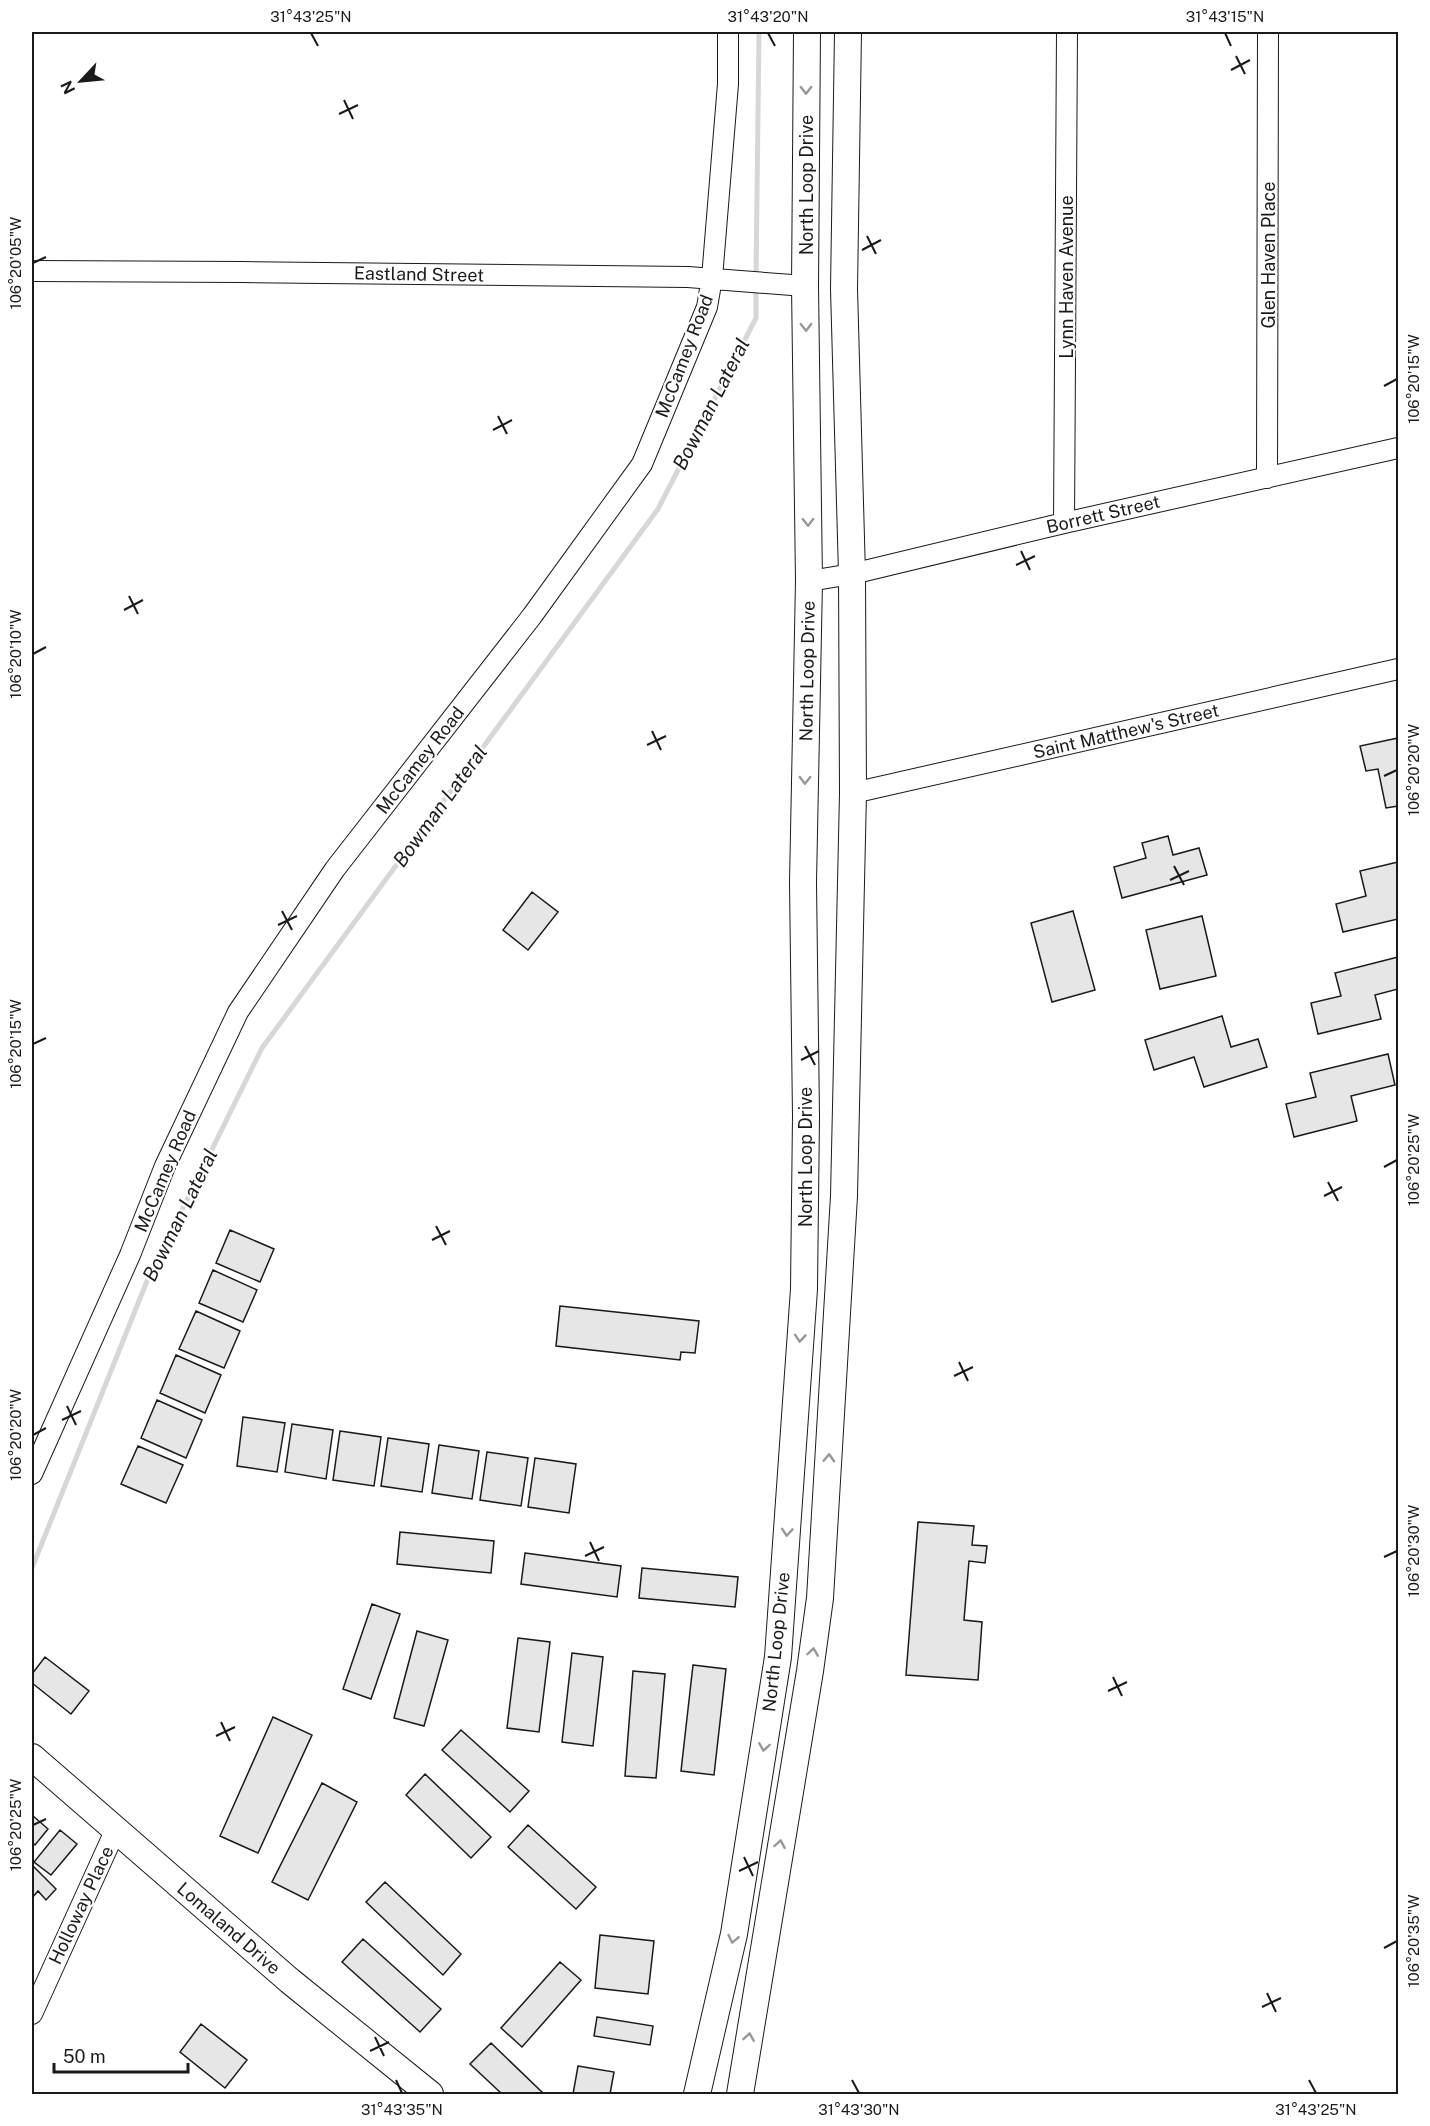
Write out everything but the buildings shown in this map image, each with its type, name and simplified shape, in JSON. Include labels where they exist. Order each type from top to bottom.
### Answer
[{"type":"main road","name":"North Loop Drive","points":[[697,2094],[734,1934],[778,1657],[804,1289],[806,1116],[803,883],[809,581],[805,286],[807,32]]},
{"type":"main road","name":"North Loop Drive","points":[[740,2094],[820,1598],[844,1196],[853,793],[852,574],[844,289],[848,32]]},
{"type":"main road","points":[[806,1116],[847,1124]]},
{"type":"main road","name":"Lomaland Drive","points":[[32,1757],[290,1982],[430,2094]]},
{"type":"street","name":"McCamey Road","points":[[32,1474],[130,1255],[165,1166],[238,1012],[336,869],[532,616],[642,464],[718,279],[729,84],[728,32]]},
{"type":"street","name":"Lynn Haven Avenue","points":[[1064,523],[1067,32]]},
{"type":"street","name":"Glen Haven Place","points":[[1268,32],[1268,478]]},
{"type":"street","name":"Eastland Street","points":[[32,272],[242,272],[718,279],[805,286]]},
{"type":"street","name":"Borrett Street","points":[[809,581],[852,574],[1064,523],[1398,448]]},
{"type":"street","name":"Saint Matthew's Street","points":[[853,793],[1398,669]]},
{"type":"street","name":"Holloway Place","points":[[32,2014],[116,1829]]},
{"type":"waterway","name":"Bowman Lateral","points":[[756,278],[759,32]]},
{"type":"waterway","name":"Bowman Lateral","points":[[32,1568],[147,1281],[262,1048],[658,509],[756,318],[756,287]]}]
